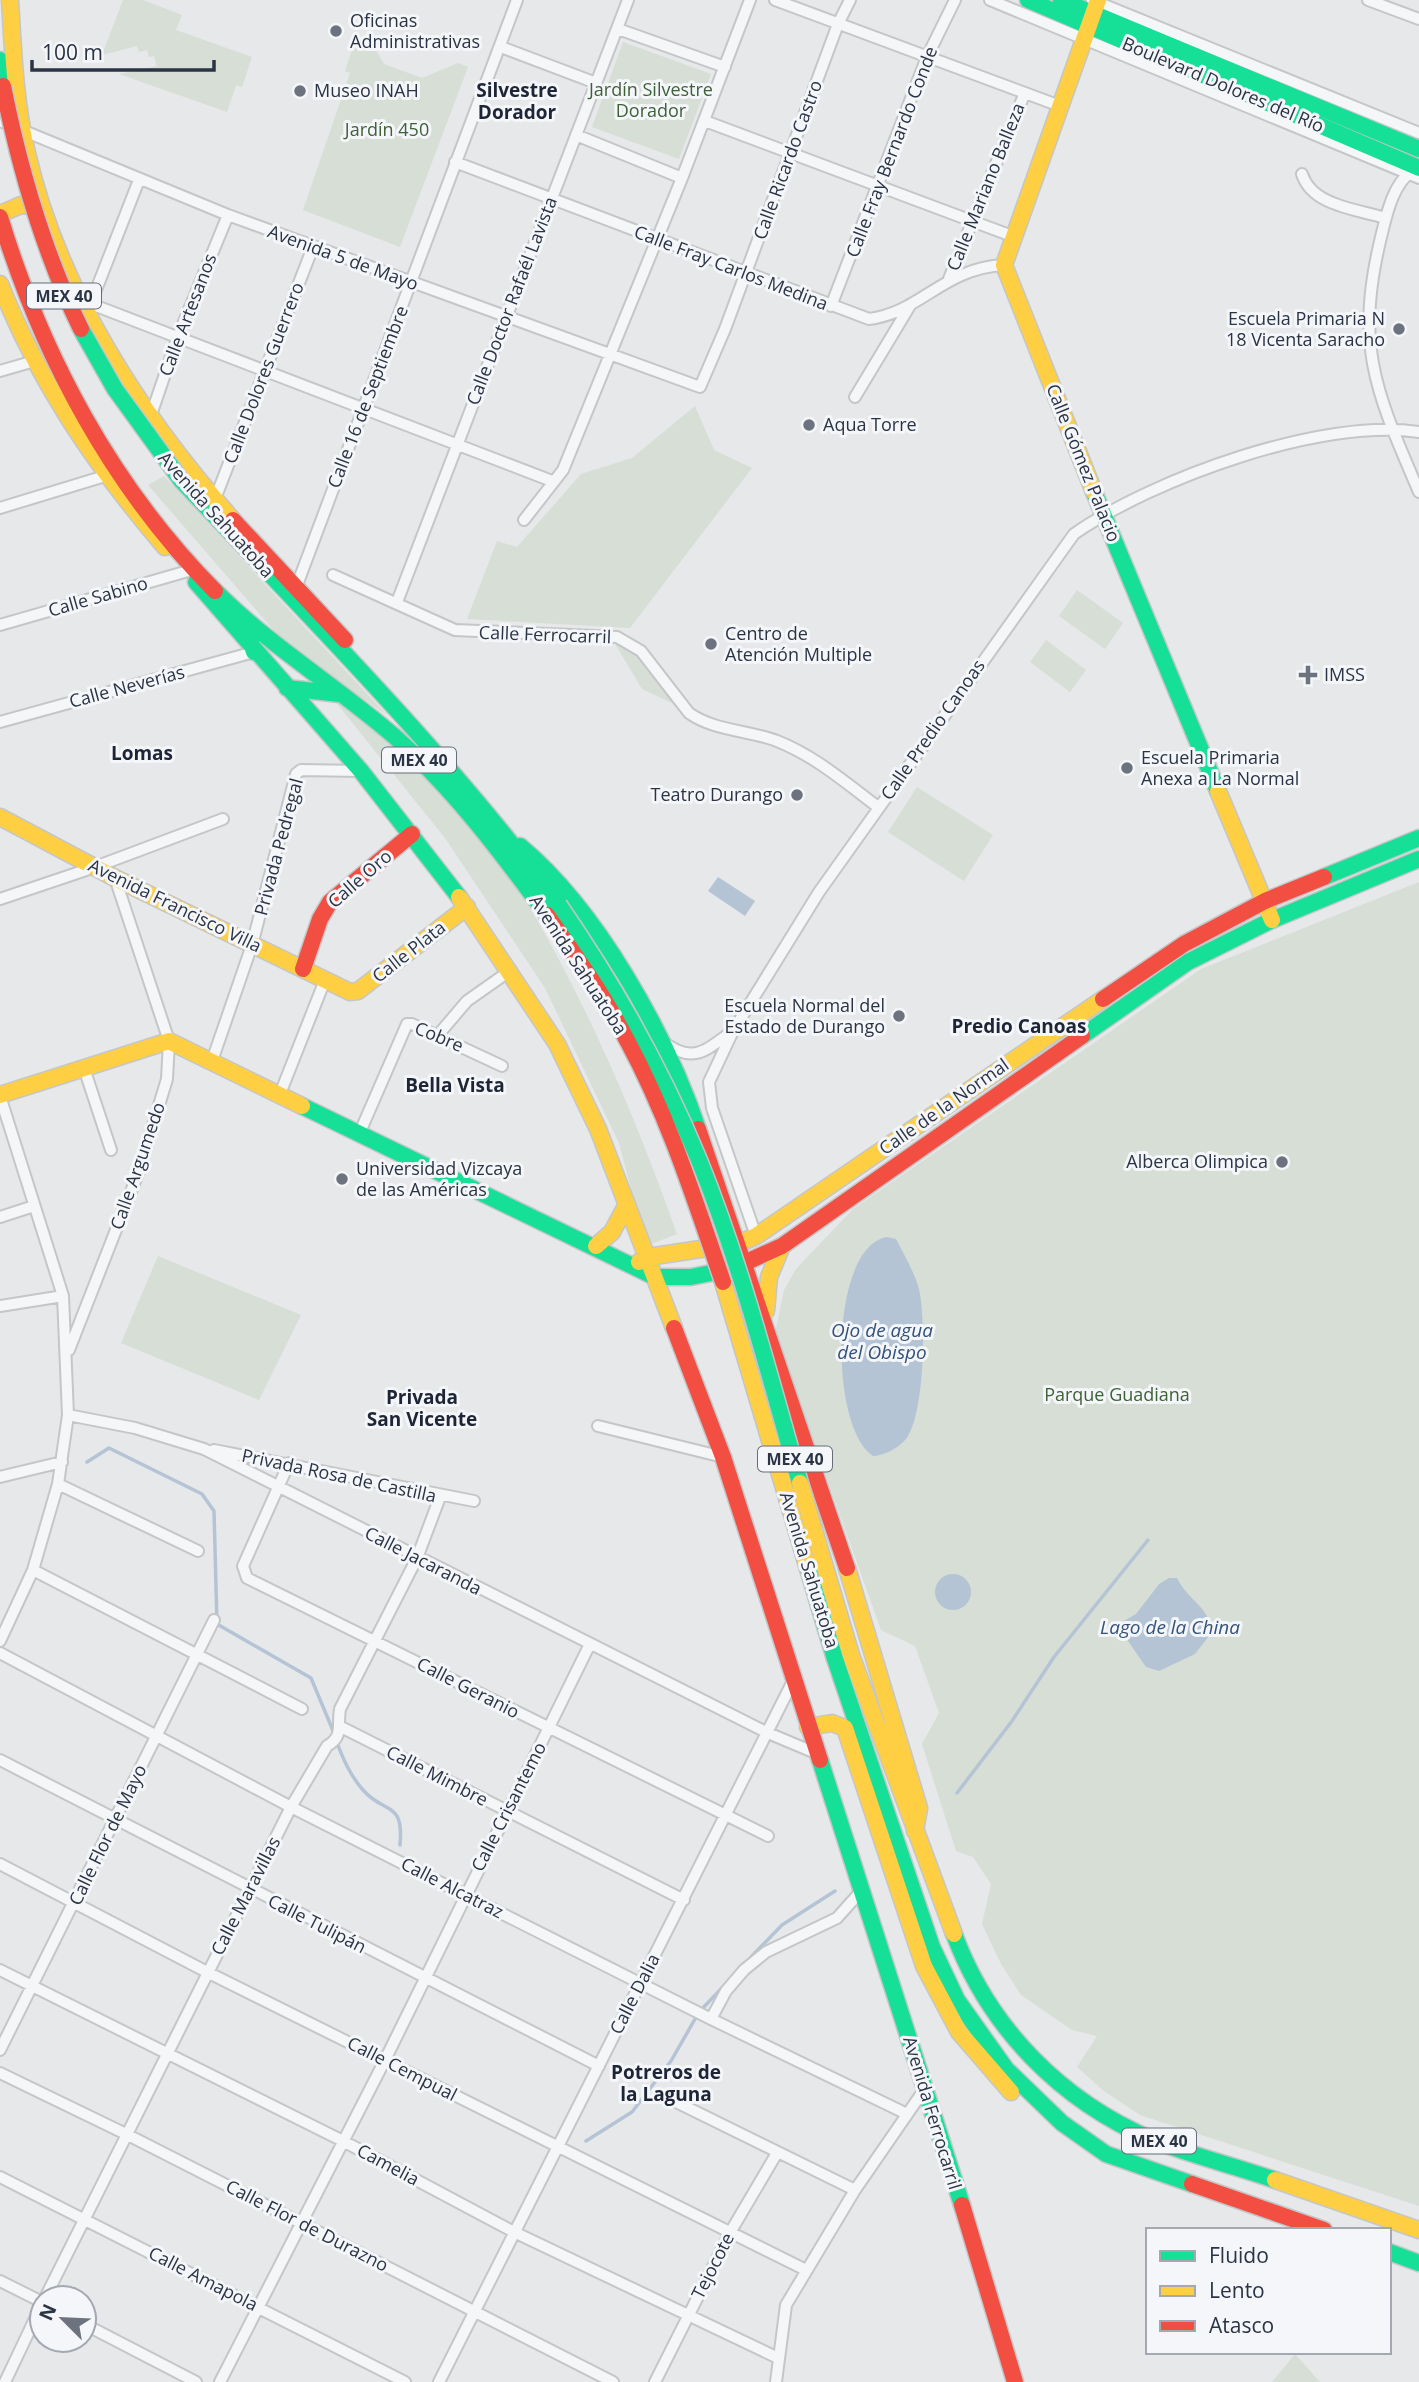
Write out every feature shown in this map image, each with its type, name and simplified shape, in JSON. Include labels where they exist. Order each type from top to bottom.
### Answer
[{"type":"main road","name":"Boulevard Dolores del Río","points":[[1028,0],[1091,14],[1419,149]]},
{"type":"main road","name":"Boulevard Dolores del Río","points":[[1061,0],[1416,169]]},
{"type":"main road","name":"Avenida Sahuatoba","points":[[7,4],[31,172],[43,207],[68,274],[90,307],[150,415],[215,499],[294,593],[513,839]]},
{"type":"main road","points":[[1004,265],[1091,14]]},
{"type":"main road","name":"Avenida Sahuatoba","points":[[0,60],[12,139],[23,187],[66,300],[98,366],[150,443],[181,480],[294,593]]},
{"type":"main road","points":[[0,215],[21,205],[43,207]]},
{"type":"main road","name":"MEX 40","points":[[0,215],[34,317],[77,406],[190,570],[244,620]]},
{"type":"main road","name":"Calle Gómez Palacio","points":[[1004,265],[1103,514],[1272,920]]},
{"type":"main road","points":[[0,284],[31,362],[58,410],[106,476],[190,570],[254,652],[361,771],[412,834],[511,970],[557,1044],[598,1129],[627,1204],[641,1261],[655,1277],[723,1457],[818,1754]]},
{"type":"main road","points":[[244,620],[254,652]]},
{"type":"main road","name":"Avenida Sahuatoba","points":[[244,620],[397,739],[449,789],[595,958],[648,1049],[699,1160],[746,1300],[843,1657],[932,1947],[957,2000],[1013,2077],[1062,2123],[1106,2154],[1318,2228]]},
{"type":"main road","points":[[287,688],[344,696]]},
{"type":"main road","name":"Avenida Francisco Villa","points":[[0,817],[115,878],[351,992]]},
{"type":"main road","name":"Calle Oro","points":[[303,969],[320,919],[330,902],[412,834]]},
{"type":"main road","name":"Calle de la Normal","points":[[641,1261],[740,1243],[757,1236],[1184,943],[1265,901],[1419,838]]},
{"type":"main road","points":[[513,839],[550,872],[596,929],[661,1040],[694,1116],[740,1243],[818,1477],[919,1808],[915,1831]]},
{"type":"main road","name":"MEX 40","points":[[513,839],[553,910]]},
{"type":"main road","name":"Calle de la Normal","points":[[655,1277],[702,1278],[747,1265],[782,1246],[1168,974],[1272,920],[1419,859]]},
{"type":"main road","name":"Calle Plata","points":[[351,992],[358,991],[467,907]]},
{"type":"main road","points":[[0,1096],[169,1041],[596,1246],[641,1261]]},
{"type":"main road","points":[[596,1246],[612,1232],[627,1204]]},
{"type":"main road","points":[[765,1324],[769,1277],[782,1246],[771,1225]]},
{"type":"main road","name":"Avenida Sahuatoba","points":[[843,1657],[979,1992],[1010,2035],[1043,2071],[1071,2096],[1143,2136],[1419,2230]]},
{"type":"main road","points":[[808,1727],[832,1723],[845,1728],[924,1966],[959,2032],[986,2066],[1057,2132],[1077,2146],[1106,2154]]},
{"type":"main road","name":"Avenida Ferrocarril","points":[[818,1754],[926,2087],[1015,2382]]},
{"type":"main road","points":[[1391,2253],[1419,2263]]},
{"type":"street","name":"Calle 16 de Septiembre","points":[[294,593],[517,0]]},
{"type":"street","name":"Calle Doctor Rafaél Lavista","points":[[397,602],[628,0]]},
{"type":"street","points":[[524,520],[563,470],[705,121],[750,0]]},
{"type":"street","points":[[775,0],[1024,95],[1060,106]]},
{"type":"street","name":"Calle Ricardo Castro","points":[[689,383],[700,387],[746,274],[838,24],[850,0]]},
{"type":"street","name":"Calle Fray Bernardo Conde","points":[[831,306],[927,57],[955,0]]},
{"type":"street","points":[[990,0],[1091,14],[1419,133]]},
{"type":"street","points":[[1368,0],[1419,19]]},
{"type":"street","points":[[618,29],[725,67]]},
{"type":"street","points":[[501,47],[596,83]]},
{"type":"street","name":"Calle Mariano Balleza","points":[[948,279],[1024,95]]},
{"type":"street","name":"Avenida 5 de Mayo","points":[[0,121],[228,215],[689,383]]},
{"type":"street","points":[[705,121],[877,188],[1012,236]]},
{"type":"street","points":[[576,135],[682,178]]},
{"type":"street","name":"Calle Fray Carlos Medina","points":[[456,162],[869,319],[882,317],[912,303],[948,279],[976,268],[1004,265]]},
{"type":"street","points":[[1419,178],[1416,169],[1396,190],[1385,218],[1372,272],[1367,315],[1369,352],[1391,428],[1419,492]]},
{"type":"street","points":[[1302,174],[1306,187],[1318,198],[1385,218]]},
{"type":"street","points":[[139,180],[90,307],[552,481]]},
{"type":"street","name":"Calle Artesanos","points":[[150,415],[177,339],[228,215]]},
{"type":"street","name":"Calle Dolores Guerrero","points":[[215,499],[313,247]]},
{"type":"street","points":[[855,397],[912,303]]},
{"type":"street","points":[[0,371],[31,362]]},
{"type":"street","name":"Calle Predio Canoas","points":[[757,1236],[709,1093],[713,1073],[733,1031],[819,892],[1074,534],[1103,514],[1177,479],[1230,460],[1297,442],[1391,428],[1419,432]]},
{"type":"street","points":[[0,508],[106,476]]},
{"type":"street","name":"Calle Sabino","points":[[0,625],[190,570]]},
{"type":"street","name":"Calle Ferrocarril","points":[[333,575],[455,630],[594,634],[626,640],[641,651],[689,713],[699,720],[754,733],[799,750],[878,807]]},
{"type":"street","name":"Calle Neverías","points":[[0,722],[254,652]]},
{"type":"street","name":"Privada Pedregal","points":[[212,1061],[252,945],[296,774],[301,770],[361,771]]},
{"type":"street","points":[[0,899],[223,819]]},
{"type":"street","points":[[115,878],[169,1041]]},
{"type":"street","points":[[438,1035],[467,1002],[511,970]]},
{"type":"street","points":[[280,1094],[325,980]]},
{"type":"street","name":"Cobre","points":[[360,1132],[407,1024],[438,1035],[502,1066]]},
{"type":"street","points":[[661,1040],[673,1049],[692,1055],[709,1049],[733,1031]]},
{"type":"street","name":"Calle Argumedo","points":[[67,1354],[143,1158],[166,1079],[169,1041]]},
{"type":"street","points":[[84,1068],[111,1150]]},
{"type":"street","points":[[0,1096],[63,1296],[68,1415],[58,1484],[33,1570],[0,1641]]},
{"type":"street","points":[[0,1217],[34,1206]]},
{"type":"street","points":[[0,1307],[63,1296]]},
{"type":"street","name":"Calle Jacaranda","points":[[68,1415],[135,1428],[205,1449],[768,1733],[818,1754]]},
{"type":"street","points":[[598,1426],[723,1457]]},
{"type":"street","name":"Privada Rosa de Castilla","points":[[205,1449],[289,1463],[440,1497],[474,1501]]},
{"type":"street","points":[[0,1477],[62,1462]]},
{"type":"street","points":[[280,1489],[289,1463]]},
{"type":"street","points":[[58,1484],[198,1550]]},
{"type":"street","name":"Calle Geranio","points":[[280,1489],[243,1566],[247,1578],[768,1836]]},
{"type":"street","name":"Calle Maravillas","points":[[52,2284],[291,1807],[327,1746],[336,1740],[341,1727],[340,1709],[417,1558],[440,1497]]},
{"type":"street","points":[[33,1570],[302,1709]]},
{"type":"street","name":"Calle Flor de Mayo","points":[[0,2050],[214,1620]]},
{"type":"street","name":"Calle Crisantemo","points":[[220,2382],[385,2060],[590,1644]]},
{"type":"street","name":"Calle Alcatraz","points":[[0,1653],[156,1738],[291,1807],[711,2019],[907,2114]]},
{"type":"street","name":"Calle Dalia","points":[[439,2382],[728,1815],[793,1681]]},
{"type":"street","name":"Calle Mimbre","points":[[341,1727],[684,1900]]},
{"type":"street","name":"Calle Tulipán","points":[[0,1760],[424,1979],[599,2066]]},
{"type":"street","name":"Calle Cempual","points":[[0,1864],[207,1972],[806,2270]]},
{"type":"street","points":[[711,2019],[726,1991],[744,1970],[766,1952],[837,1918],[862,1890]]},
{"type":"street","name":"Camelia","points":[[0,1970],[342,2141],[514,2232],[778,2358]]},
{"type":"street","name":"Calle Flor de Durazno","points":[[0,2073],[126,2134],[612,2382]]},
{"type":"street","points":[[776,2382],[786,2305],[855,2190],[926,2087]]},
{"type":"street","points":[[672,2100],[855,2190]]},
{"type":"street","name":"Tejocote","points":[[655,2382],[731,2231],[777,2153]]},
{"type":"street","name":"Calle Amapola","points":[[0,2177],[405,2382]]},
{"type":"street","points":[[0,2281],[28,2294]]},
{"type":"street","points":[[98,2331],[196,2382]]},
{"type":"street","name":"Calle Maravillas","points":[[5,2382],[28,2333]]},
{"type":"green space","points":[[123,0],[143,0],[182,15],[176,30],[252,57],[242,87],[236,85],[227,112],[119,74],[157,66],[154,56],[149,57],[147,50],[139,52],[137,46],[102,55]]},
{"type":"green space","name":"Jardín 450","points":[[371,42],[384,64],[422,78],[458,63],[468,67],[400,247],[303,210],[350,73],[345,71],[352,50]]},
{"type":"green space","name":"Jardín Silvestre Dorador","points":[[623,42],[711,74],[679,159],[592,127]]},
{"type":"green space","points":[[695,406],[714,450],[752,468],[630,628],[467,619],[497,541],[517,547],[581,474],[632,458]]},
{"type":"green space","points":[[164,476],[387,715],[289,648],[148,485]]},
{"type":"green space","points":[[1077,590],[1123,623],[1105,649],[1059,616]]},
{"type":"green space","points":[[1046,640],[1086,670],[1070,692],[1030,662]]},
{"type":"green space","points":[[614,642],[640,656],[676,705],[642,689]]},
{"type":"green space","points":[[334,700],[396,749],[439,790],[521,893],[572,985],[611,1067],[677,1234],[646,1246],[619,1143],[545,988],[445,838]]},
{"type":"green space","points":[[917,787],[993,835],[964,881],[888,832]]},
{"type":"green space","name":"Parque Guadiana","points":[[1419,882],[1419,2206],[1140,2115],[1104,2091],[1077,2067],[1097,2036],[1072,2030],[1021,1995],[1001,1964],[982,1924],[991,1884],[973,1857],[956,1851],[922,1744],[939,1713],[915,1646],[881,1630],[775,1333],[784,1290],[796,1269],[853,1209],[1201,969]]},
{"type":"green space","points":[[158,1256],[301,1315],[259,1400],[121,1343]]},
{"type":"green space","points":[[1295,2354],[1320,2382],[1272,2382]]},
{"type":"water","points":[[718,877],[755,901],[745,916],[708,891]]},
{"type":"water","name":"Ojo de agua del Obispo","points":[[887,1237],[896,1239],[919,1289],[923,1322],[922,1366],[917,1409],[906,1439],[891,1451],[873,1456],[858,1438],[848,1410],[843,1376],[842,1339],[846,1302],[854,1271],[868,1248]]},
{"type":"water","points":[[953,1574],[966,1579],[971,1592],[966,1605],[953,1610],[940,1605],[935,1592],[940,1579]]},
{"type":"water","name":"Lago de la China","points":[[1169,1578],[1177,1578],[1206,1614],[1213,1631],[1195,1654],[1159,1671],[1146,1667],[1117,1625],[1136,1614],[1159,1584]]},
{"type":"waterway","points":[[87,1462],[109,1448],[202,1494],[214,1511],[217,1624],[311,1678],[334,1733]]},
{"type":"waterway","points":[[957,1793],[1012,1721],[1054,1657],[1148,1540]]},
{"type":"waterway","points":[[336,1740],[347,1767],[358,1784],[371,1798],[396,1814],[400,1845]]},
{"type":"waterway","points":[[751,1957],[782,1925],[835,1891]]},
{"type":"waterway","points":[[586,2141],[632,2112],[671,2061],[699,2012],[722,1988]]},
{"type":"traffic: fast","points":[[1028,0],[1419,168]]},
{"type":"traffic: fast","points":[[1061,0],[1419,149]]},
{"type":"traffic: fast","points":[[0,60],[3,86]]},
{"type":"traffic: fast","points":[[81,329],[115,389],[181,480]]},
{"type":"traffic: fast","points":[[181,480],[424,740],[559,905]]},
{"type":"traffic: fast","points":[[1094,492],[1218,791]]},
{"type":"traffic: fast","points":[[196,582],[361,771],[459,897]]},
{"type":"traffic: fast","points":[[215,591],[258,630],[372,717],[416,756],[475,821],[547,915]]},
{"type":"traffic: fast","points":[[244,620],[254,652]]},
{"type":"traffic: fast","points":[[287,688],[339,694]]},
{"type":"traffic: fast","points":[[1324,877],[1419,838]]},
{"type":"traffic: fast","points":[[520,846],[576,904],[626,976],[668,1054],[698,1129]]},
{"type":"traffic: fast","points":[[1082,1036],[1188,962],[1272,920],[1419,859]]},
{"type":"traffic: fast","points":[[559,905],[636,1029],[685,1126],[714,1199],[741,1279],[800,1483]]},
{"type":"traffic: fast","points":[[302,1106],[655,1277],[691,1277],[731,1269]]},
{"type":"traffic: fast","points":[[806,1562],[835,1659]]},
{"type":"traffic: fast","points":[[835,1659],[932,1947],[957,2000],[1006,2069],[1062,2123],[1106,2154],[1192,2184]]},
{"type":"traffic: fast","points":[[820,1760],[962,2205]]},
{"type":"traffic: fast","points":[[954,1934],[969,1968],[1008,2030],[1032,2058],[1088,2105],[1153,2140],[1275,2180]]},
{"type":"traffic: fast","points":[[1391,2253],[1419,2263]]},
{"type":"traffic: slow","points":[[10,0],[15,77],[23,134],[41,204],[59,253],[107,349],[136,394],[166,438],[233,520]]},
{"type":"traffic: slow","points":[[1094,492],[1004,265],[1098,0]]},
{"type":"traffic: slow","points":[[0,214],[21,205],[40,207]]},
{"type":"traffic: slow","points":[[0,284],[33,355],[71,422],[116,486],[165,547]]},
{"type":"traffic: slow","points":[[1218,791],[1272,920]]},
{"type":"traffic: slow","points":[[0,817],[115,878],[350,992],[358,991],[467,907]]},
{"type":"traffic: slow","points":[[459,897],[557,1044],[598,1129],[674,1328]]},
{"type":"traffic: slow","points":[[639,1262],[648,1257],[740,1243],[756,1236],[1103,999]]},
{"type":"traffic: slow","points":[[0,1095],[169,1041],[302,1106]]},
{"type":"traffic: slow","points":[[596,1246],[612,1232],[627,1204]]},
{"type":"traffic: slow","points":[[766,1311],[769,1277],[782,1246]]},
{"type":"traffic: slow","points":[[723,1282],[806,1562]]},
{"type":"traffic: slow","points":[[800,1483],[851,1655]]},
{"type":"traffic: slow","points":[[847,1568],[919,1808],[915,1831]]},
{"type":"traffic: slow","points":[[851,1655],[954,1934]]},
{"type":"traffic: slow","points":[[808,1727],[832,1723],[845,1728],[924,1966],[959,2032],[1011,2092]]},
{"type":"traffic: slow","points":[[1275,2180],[1419,2230]]},
{"type":"traffic: jam","points":[[3,86],[34,210],[55,270],[81,329]]},
{"type":"traffic: jam","points":[[0,217],[37,319],[59,369],[85,417],[144,508],[178,551],[215,591]]},
{"type":"traffic: jam","points":[[233,520],[345,640]]},
{"type":"traffic: jam","points":[[303,969],[320,919],[330,902],[412,834]]},
{"type":"traffic: jam","points":[[1103,999],[1184,944],[1265,901],[1324,877]]},
{"type":"traffic: jam","points":[[547,915],[600,993],[643,1071],[680,1160],[723,1282]]},
{"type":"traffic: jam","points":[[731,1269],[782,1246],[1082,1036]]},
{"type":"traffic: jam","points":[[698,1129],[847,1568]]},
{"type":"traffic: jam","points":[[674,1328],[723,1457],[820,1760]]},
{"type":"traffic: jam","points":[[1192,2184],[1318,2228]]},
{"type":"traffic: jam","points":[[962,2205],[1015,2382]]},
{"type":"place","name":"Oficinas Administrativas","points":[[336,31]]},
{"type":"place","name":"Museo INAH","points":[[300,91]]},
{"type":"place","name":"Escuela Primaria N 18 Vicenta Saracho","points":[[1399,329]]},
{"type":"place","name":"Aqua Torre","points":[[809,425]]},
{"type":"place","name":"Centro de Atención Multiple","points":[[711,644]]},
{"type":"place","name":"IMSS","points":[[1308,675]]},
{"type":"place","name":"Escuela Primaria Anexa a La Normal","points":[[1127,768]]},
{"type":"place","name":"Teatro Durango","points":[[797,795]]},
{"type":"place","name":"Escuela Normal del Estado de Durango","points":[[899,1016]]},
{"type":"place","name":"Alberca Olimpica","points":[[1282,1162]]},
{"type":"place","name":"Universidad Vizcaya de las Américas","points":[[342,1179]]},
{"type":"district","name":"Silvestre Dorador","points":[[517,101]]},
{"type":"district","name":"Lomas","points":[[142,753]]},
{"type":"district","name":"Predio Canoas","points":[[1019,1026]]},
{"type":"district","name":"Bella Vista","points":[[455,1085]]},
{"type":"district","name":"Privada San Vicente","points":[[422,1408]]},
{"type":"district","name":"Potreros de la Laguna","points":[[666,2083]]}]
